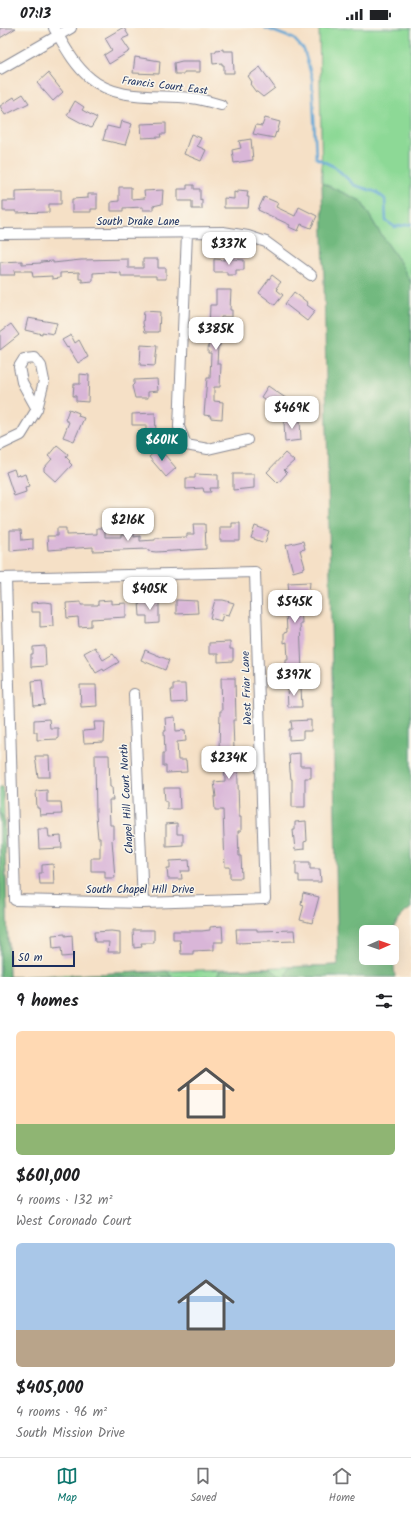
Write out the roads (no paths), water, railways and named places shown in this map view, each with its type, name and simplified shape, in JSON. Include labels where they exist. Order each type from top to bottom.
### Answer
[{"type":"street","points":[[0,69],[56,32],[71,28]]},
{"type":"street","name":"Francis Court East","points":[[56,32],[78,66],[91,78],[109,88],[121,93],[137,96],[192,98],[221,105]]},
{"type":"street","name":"South Drake Lane","points":[[0,234],[223,232],[248,236],[266,242],[312,275]]},
{"type":"street","points":[[187,233],[179,427],[186,445],[208,449],[247,440]]},
{"type":"street","points":[[0,446],[21,435],[37,409]]},
{"type":"street","name":"West Friar Lane","points":[[3,578],[255,572],[265,899]]},
{"type":"street","name":"South Chapel Hill Drive","points":[[3,578],[15,900],[143,903],[265,899]]},
{"type":"street","name":"Chapel Hill Court North","points":[[134,694],[143,903]]},
{"type":"waterway","points":[[265,28],[294,39],[304,50],[312,78],[316,158],[335,167],[354,185],[376,192],[385,199],[386,221],[395,227],[411,224]]}]
